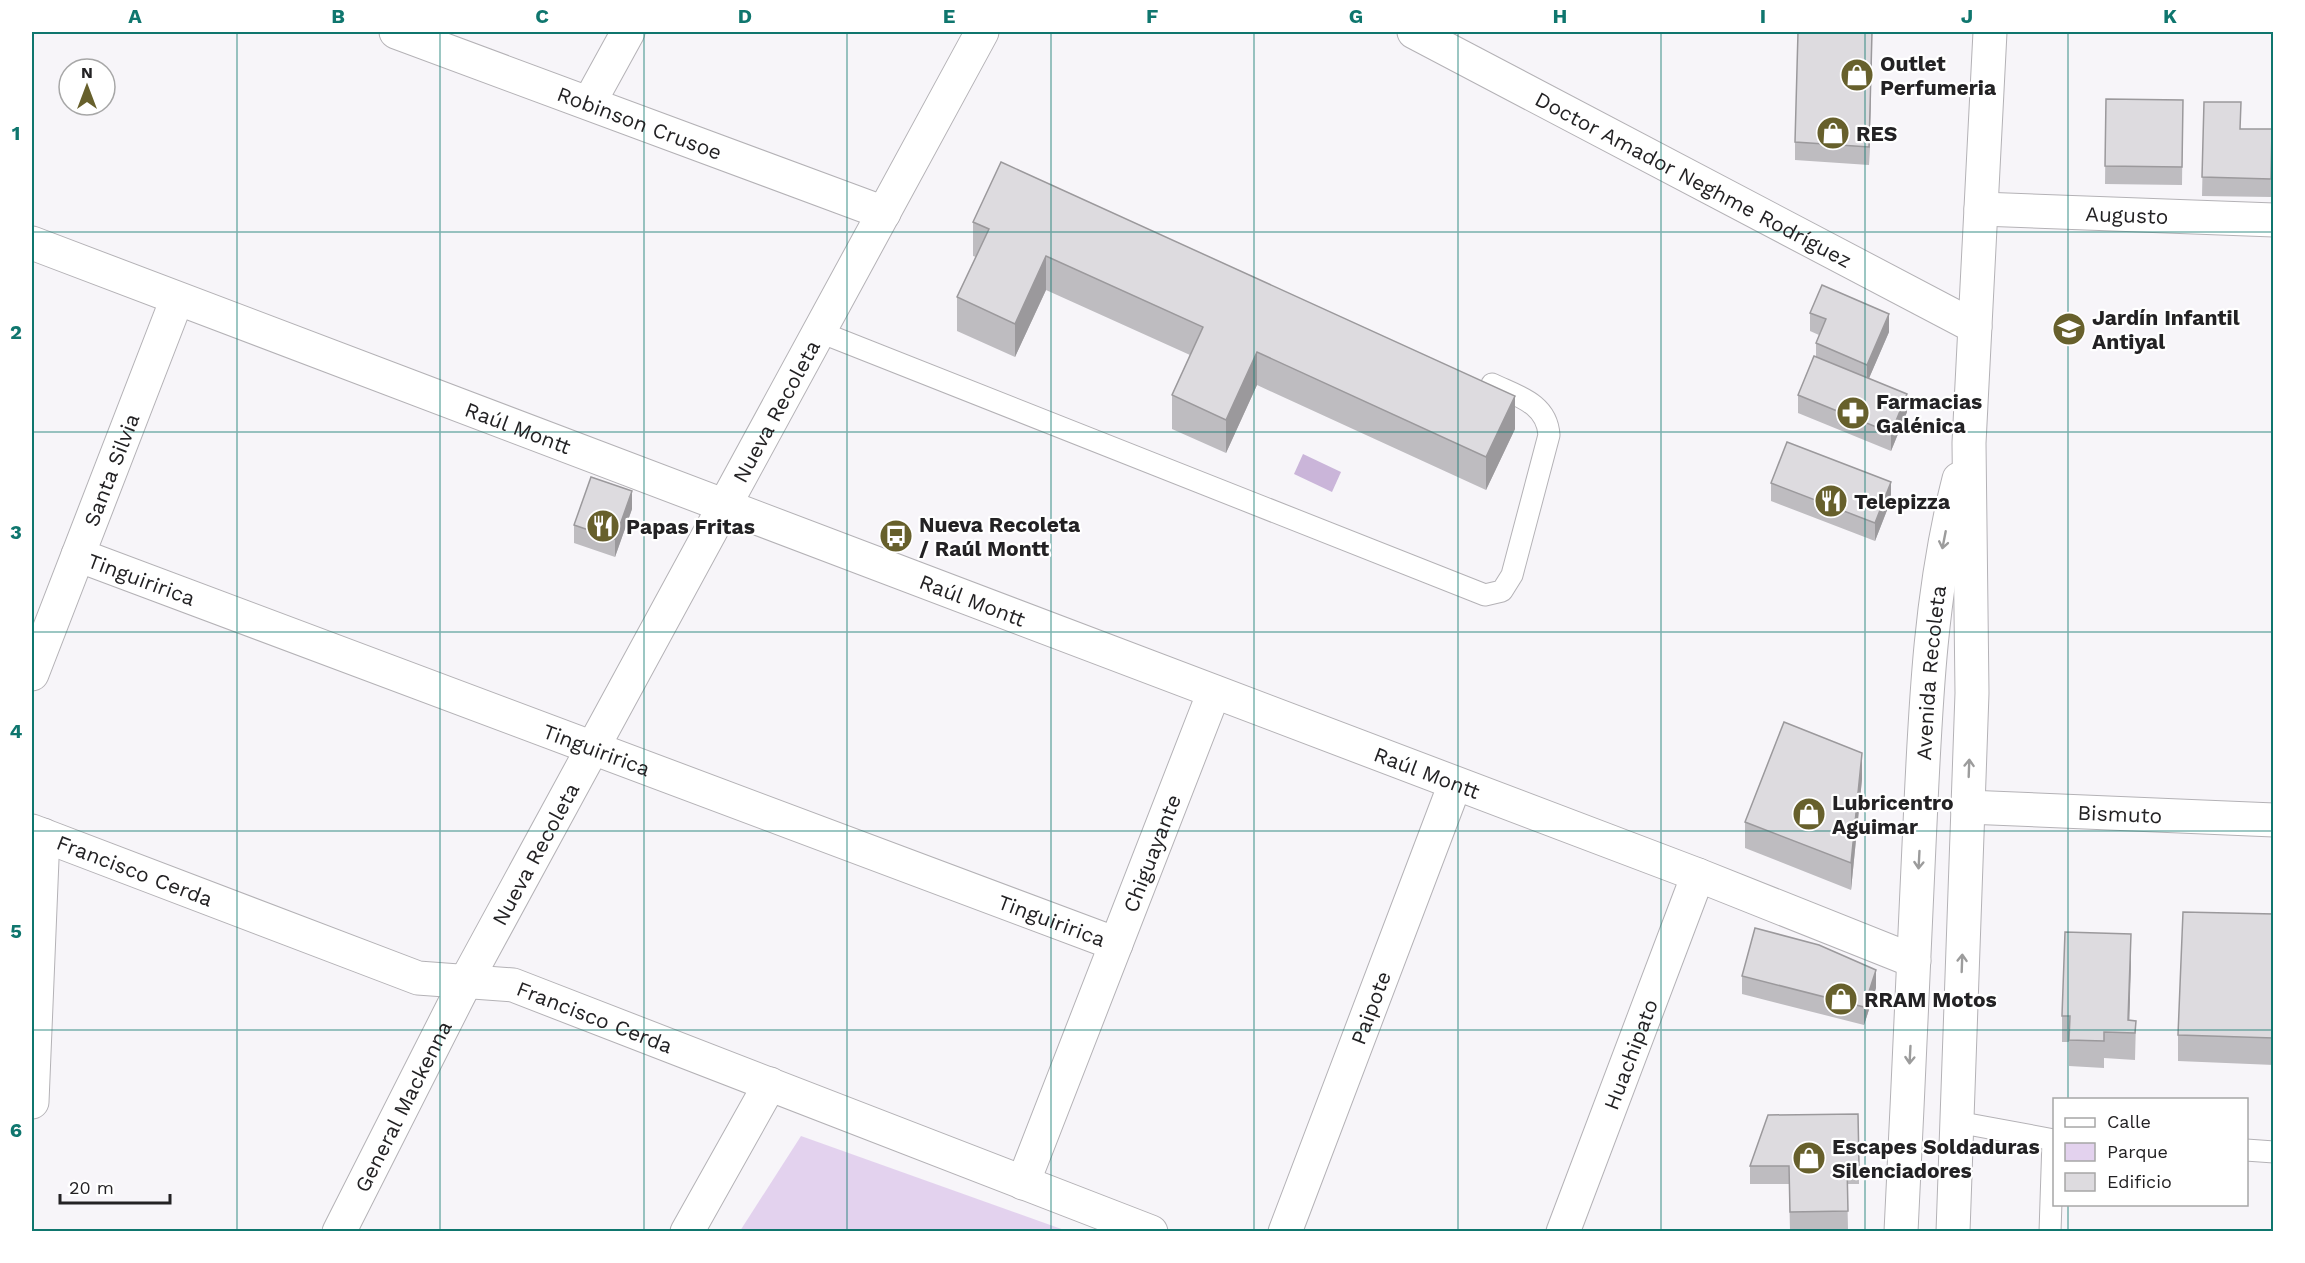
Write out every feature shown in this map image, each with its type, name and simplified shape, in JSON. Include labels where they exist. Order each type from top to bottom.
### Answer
[{"type":"street","name":"Robinson Crusoe","points":[[396,32],[884,213]]},
{"type":"street","points":[[589,103],[628,32]]},
{"type":"street","name":"Nueva Recoleta","points":[[466,981],[981,32]]},
{"type":"street","name":"Doctor Amador Neghme Rodríguez","points":[[1414,32],[1975,327]]},
{"type":"street","name":"Avenida Recoleta","points":[[1953,1232],[1972,615],[1969,443],[1990,32]]},
{"type":"street","name":"Augusto","points":[[1981,209],[2274,220]]},
{"type":"street","name":"Raúl Montt","points":[[32,243],[1698,875],[1914,961]]},
{"type":"street","name":"Santa Silvia","points":[[32,674],[177,299]]},
{"type":"street","name":"Avenida Recoleta","points":[[1901,1232],[1930,633],[1945,533],[1969,443]]},
{"type":"street","name":"Tinguiririca","points":[[78,555],[1116,944]]},
{"type":"street","name":"Chiguayante","points":[[1023,1183],[1214,692]]},
{"type":"street","name":"Paipote","points":[[1285,1232],[1455,784]]},
{"type":"street","name":"Bismuto","points":[[1967,807],[2274,820]]},
{"type":"street","points":[[32,1102],[37,833]]},
{"type":"street","name":"Francisco Cerda","points":[[37,833],[418,978],[513,985],[1151,1232]]},
{"type":"street","name":"Huachipato","points":[[1563,1232],[1698,875]]},
{"type":"street","name":"General Mackenna","points":[[339,1232],[466,981]]},
{"type":"street","points":[[687,1232],[770,1084]]},
{"type":"lane","points":[[819,332],[1485,596],[1502,591],[1512,575],[1549,435],[1546,418],[1541,410],[1492,384]]},
{"type":"lane","points":[[1957,1122],[2053,1140]]},
{"type":"lane","points":[[2248,1150],[2274,1152]]},
{"type":"lane","points":[[2050,1232],[2053,1163]]},
{"type":"green space","points":[[801,1136],[1067,1231],[740,1231]]},
{"type":"shaded area","points":[[1303,454],[1341,472],[1332,492],[1294,474]]},
{"type":"building","points":[[1798,32],[1872,32],[1869,147],[1795,142]]},
{"type":"building","points":[[2106,99],[2183,100],[2182,167],[2105,166]]},
{"type":"building","points":[[2204,102],[2241,102],[2240,129],[2272,129],[2271,179],[2202,177]]},
{"type":"building","points":[[1001,162],[1515,396],[1486,457],[1257,352],[1226,420],[1172,395],[1203,327],[1046,256],[1015,324],[957,297],[989,229],[973,222]]},
{"type":"building","points":[[1822,285],[1889,314],[1867,365],[1816,343],[1826,319],[1810,313]]},
{"type":"building","points":[[1814,356],[1907,394],[1891,433],[1798,395]]},
{"type":"building","points":[[1787,442],[1891,482],[1875,523],[1771,483]]},
{"type":"building","points":[[591,477],[632,491],[615,539],[574,525]]},
{"type":"building","name":"Lubricentro Aguimar","points":[[1784,722],[1862,753],[1851,863],[1745,822]]},
{"type":"building","points":[[2183,912],[2274,914],[2274,1038],[2178,1035]]},
{"type":"building","points":[[1755,928],[1819,945],[1876,970],[1864,1007],[1742,976]]},
{"type":"building","points":[[2065,932],[2131,934],[2128,1020],[2136,1021],[2135,1033],[2104,1032],[2104,1041],[2069,1040],[2070,1016],[2062,1016]]},
{"type":"building","points":[[1858,1114],[1859,1165],[1847,1166],[1848,1211],[1790,1212],[1789,1166],[1750,1166],[1768,1115]]},
{"type":"place","name":"Outlet Perfumeria","points":[[1857,75]]},
{"type":"place","name":"RES","points":[[1833,133]]},
{"type":"place","name":"Jardín Infantil Antiyal","points":[[2069,329]]},
{"type":"place","name":"Farmacias Galénica","points":[[1853,413]]},
{"type":"place","name":"Telepizza","points":[[1831,501]]},
{"type":"place","name":"Papas Fritas","points":[[603,526]]},
{"type":"place","name":"Nueva Recoleta / Raúl Montt","points":[[896,536]]},
{"type":"place","name":"Lubricentro Aguimar","points":[[1809,814]]},
{"type":"place","name":"RRAM Motos","points":[[1841,999]]},
{"type":"place","name":"Escapes Soldaduras Silenciadores","points":[[1809,1158]]}]
